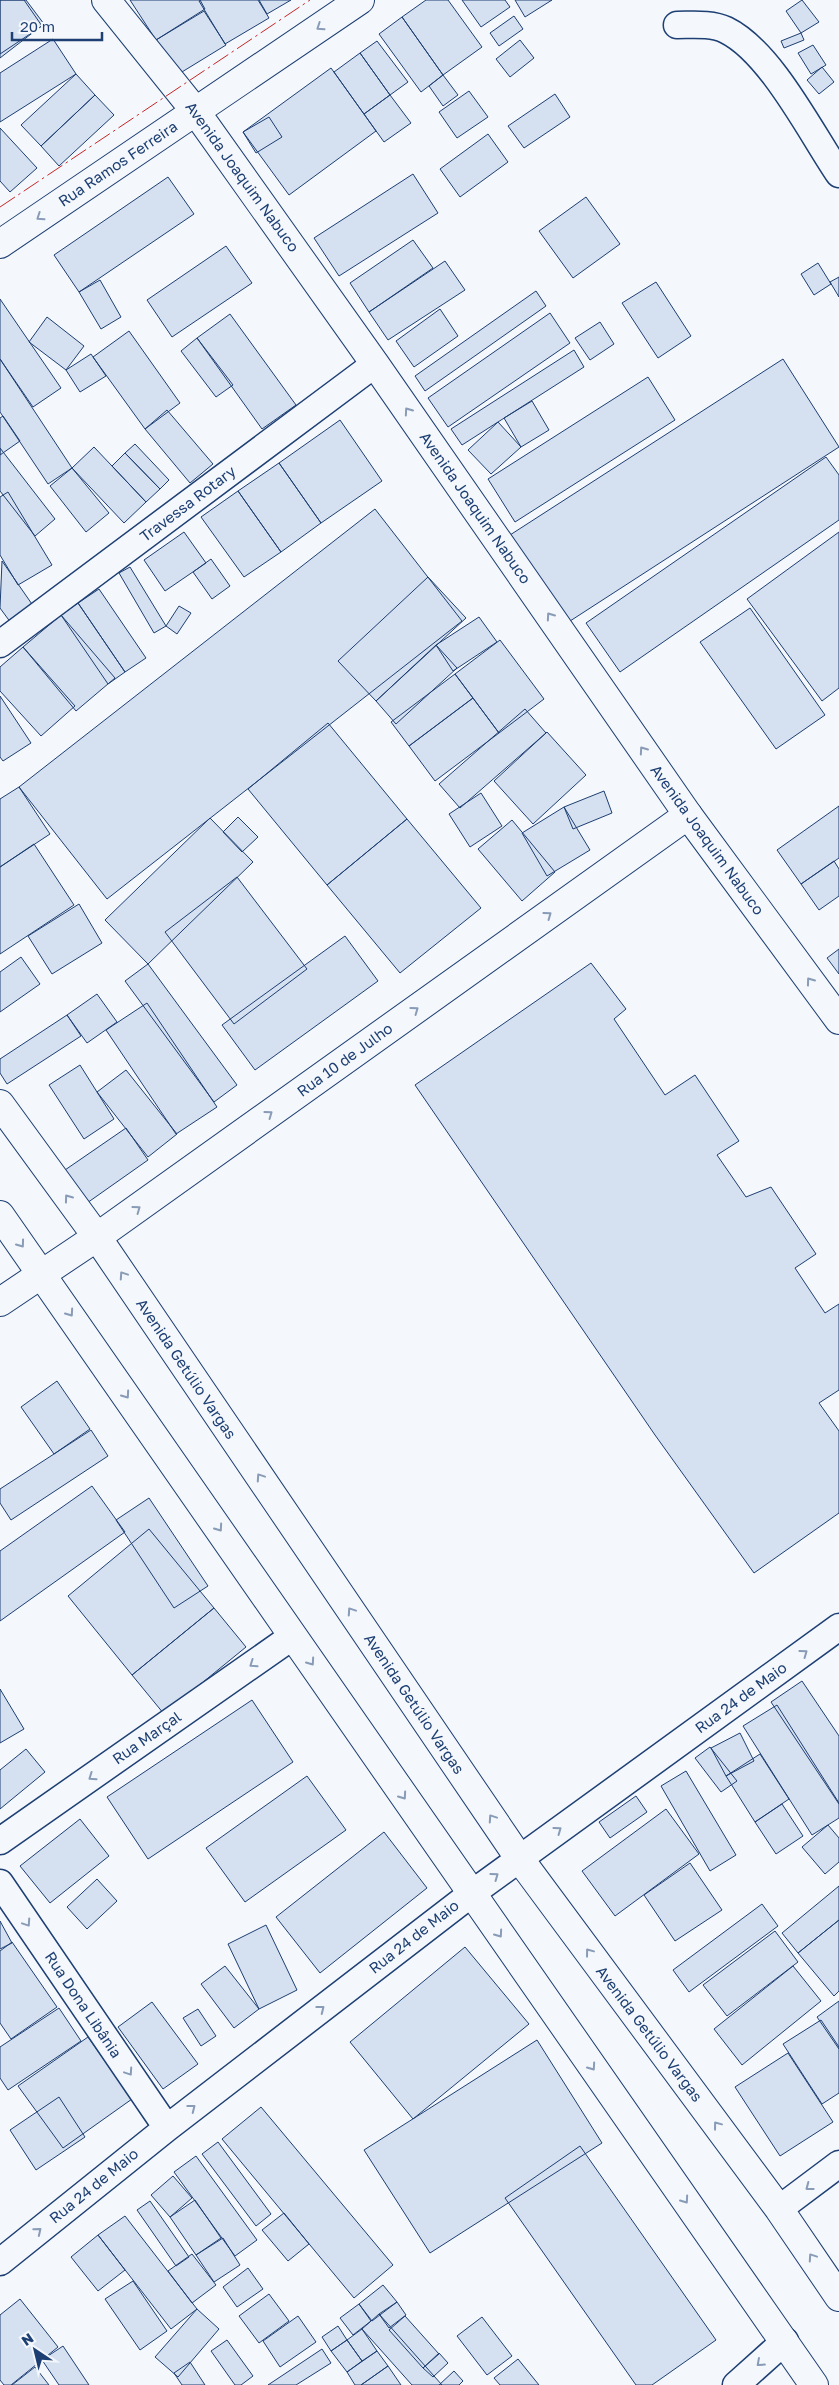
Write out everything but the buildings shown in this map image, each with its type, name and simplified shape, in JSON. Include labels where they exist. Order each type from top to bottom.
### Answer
[{"type":"main road","name":"Avenida Joaquim Nabuco","points":[[106,0],[196,112],[375,364],[688,815],[839,1020]]},
{"type":"main road","name":"Rua Ramos Ferreira","points":[[0,244],[360,0]]},
{"type":"main road","name":"Rua 10 de Julho","points":[[0,1302],[97,1237],[688,815]]},
{"type":"main road","name":"Avenida Getúlio Vargas","points":[[0,1104],[97,1237],[519,1858],[779,2209],[839,2297]]},
{"type":"main road","points":[[0,1215],[814,2385]]},
{"type":"street","points":[[677,24],[712,26],[726,30],[760,56],[839,174]]},
{"type":"street","name":"Travessa Rotary","points":[[0,644],[375,364]]},
{"type":"street","name":"Rua 24 de Maio","points":[[0,2262],[167,2128],[471,1894],[839,1627]]},
{"type":"street","name":"Rua Marçal","points":[[0,1841],[293,1636]]},
{"type":"street","name":"Rua Dona Libânia","points":[[0,1883],[167,2128]]},
{"type":"street","points":[[779,2209],[839,2164]]},
{"type":"street","points":[[736,2385],[785,2342]]},
{"type":"power","points":[[0,207],[310,0]]}]
